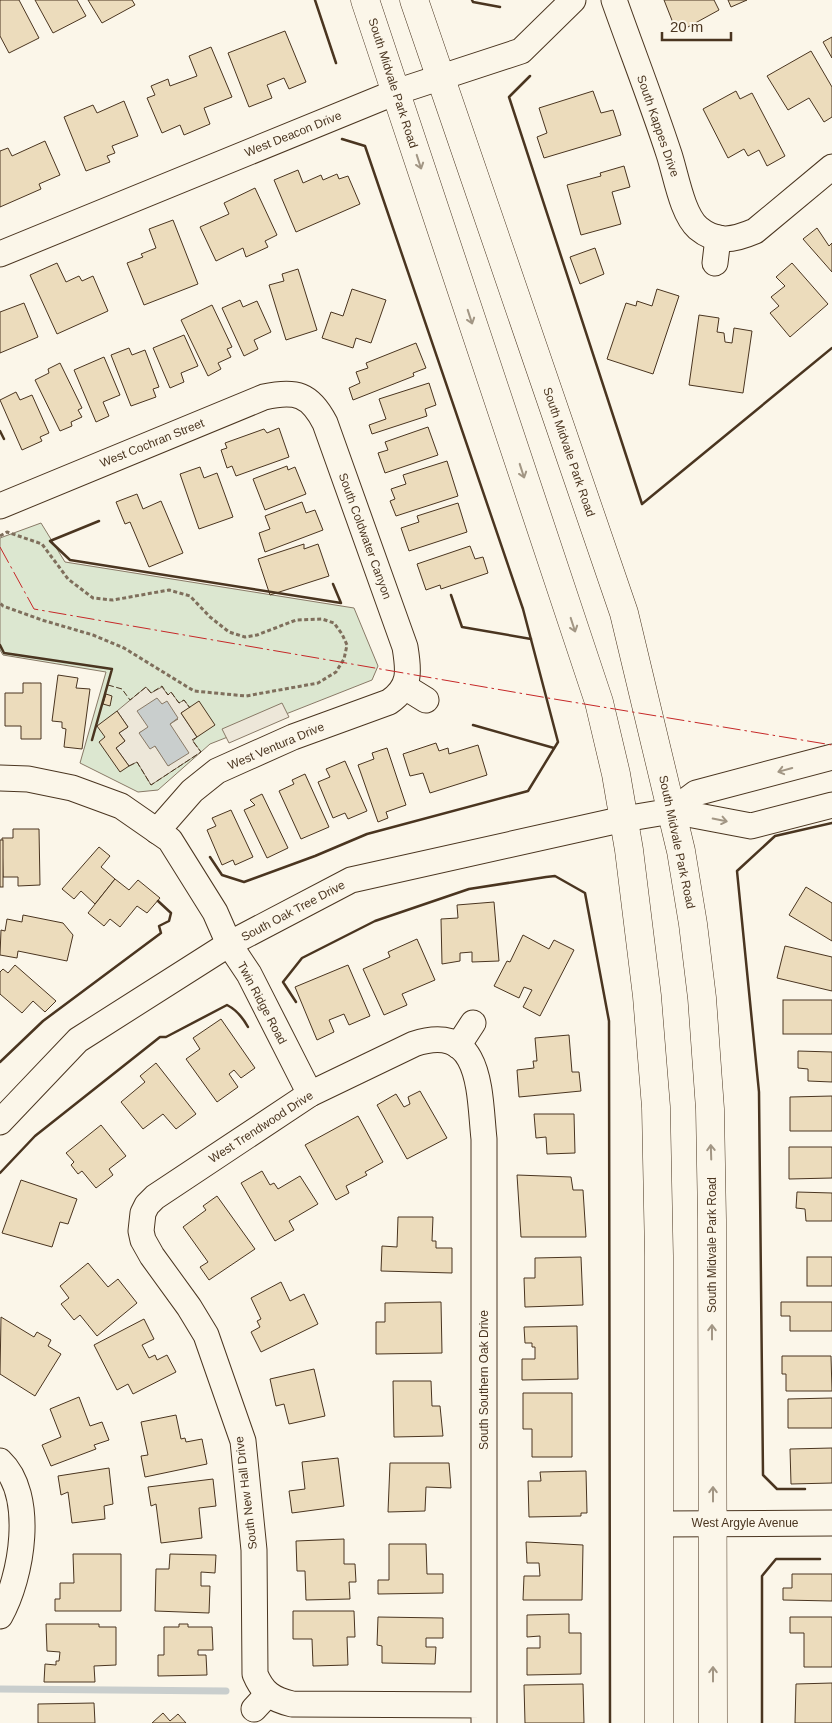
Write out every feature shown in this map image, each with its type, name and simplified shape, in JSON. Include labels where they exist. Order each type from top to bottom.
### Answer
[{"type":"main road","name":"South Midvale Park Road","points":[[365,0],[599,702],[616,774],[624,819],[650,1023],[657,1116],[659,1256],[659,1723]]},
{"type":"main road","name":"South Midvale Park Road","points":[[414,0],[624,613],[681,851],[693,924],[708,1072],[712,1192],[713,1723]]},
{"type":"street","name":"West Deacon Drive","points":[[0,254],[396,92],[521,51],[573,0]]},
{"type":"street","name":"South Kappes Drive","points":[[614,0],[688,212],[697,227],[711,237],[718,238]]},
{"type":"street","points":[[715,263],[718,238],[740,237],[755,231],[832,167]]},
{"type":"street","name":"West Cochran Street","points":[[0,506],[264,397],[309,389]]},
{"type":"street","name":"South Coldwater Canyon","points":[[309,389],[328,433],[405,648],[408,669],[406,684]]},
{"type":"street","points":[[406,684],[426,700]]},
{"type":"street","name":"West Ventura Drive","points":[[157,831],[192,791],[218,771],[293,737],[389,702],[397,696],[406,684]]},
{"type":"street","points":[[672,811],[696,793],[832,757]]},
{"type":"street","name":"Twin Ridge Road","points":[[0,778],[28,779],[72,788],[121,806],[170,840],[215,912],[229,944],[254,985],[310,1094]]},
{"type":"street","points":[[672,811],[751,826],[832,804]]},
{"type":"street","name":"South Oak Tree Drive","points":[[0,1122],[78,1040],[229,944],[351,880],[624,819],[672,811]]},
{"type":"street","points":[[457,1045],[473,1023]]},
{"type":"street","name":"West Trendwood Drive","points":[[131,1223],[143,1213],[156,1197],[310,1094],[421,1042],[439,1039],[457,1045]]},
{"type":"street","name":"South Southern Oak Drive","points":[[457,1045],[470,1059],[477,1076],[484,1139],[484,1714]]},
{"type":"street","name":"South New Hall Drive","points":[[131,1223],[206,1335],[242,1442],[254,1550],[255,1674],[260,1685],[261,1701],[276,1700],[292,1704],[484,1714]]},
{"type":"street","points":[[0,1461],[8,1469],[21,1502],[22,1549],[7,1604],[0,1616]]},
{"type":"street","name":"West Argyle Avenue","points":[[659,1524],[832,1523]]},
{"type":"path","points":[[0,536],[7,532],[42,544],[68,579],[93,598],[113,600],[169,590],[190,596],[229,632],[245,636],[257,635],[296,620],[322,619],[334,623],[347,645],[344,659],[336,672],[318,683],[246,696],[194,690],[124,648],[93,635],[3,606],[0,602]]},
{"type":"green space","points":[[41,523],[65,562],[354,608],[378,666],[372,680],[210,744],[158,790],[138,792],[80,763],[106,672],[3,655],[0,650],[0,538]]},
{"type":"shaded area","points":[[146,687],[151,693],[162,687],[168,695],[171,692],[179,703],[184,700],[190,708],[181,713],[197,737],[193,741],[201,752],[151,785],[137,762],[129,766],[116,748],[125,741],[119,733],[128,727],[117,711]],"holes":[[[178,719],[170,724],[169,766],[155,746],[139,733],[148,728]]]},
{"type":"shaded area","points":[[157,698],[162,704],[167,701],[178,718],[170,724],[189,753],[168,766],[155,746],[150,749],[139,733],[148,727],[137,711]]},
{"type":"shaded area","points":[[282,703],[289,717],[229,743],[222,729]]},
{"type":"building","points":[[0,0],[19,0],[39,38],[9,53],[0,36]]},
{"type":"building","points":[[35,0],[77,0],[86,16],[53,33]]},
{"type":"building","points":[[88,0],[132,0],[135,5],[102,23]]},
{"type":"building","points":[[664,0],[714,0],[719,10],[677,33]]},
{"type":"building","points":[[728,0],[747,0],[731,7]]},
{"type":"building","points":[[285,31],[306,82],[289,89],[284,78],[267,85],[272,98],[249,107],[228,53]]},
{"type":"building","points":[[832,37],[832,58],[823,42]]},
{"type":"building","points":[[211,47],[232,97],[204,108],[210,124],[184,135],[180,125],[162,133],[147,98],[155,95],[151,86],[168,79],[170,86],[197,76],[189,56]]},
{"type":"building","points":[[811,51],[832,87],[832,117],[824,122],[809,98],[788,110],[767,76]]},
{"type":"building","points":[[593,91],[601,113],[613,110],[621,135],[544,158],[537,137],[547,133],[539,108]]},
{"type":"building","points":[[736,91],[740,99],[752,93],[785,156],[767,166],[759,150],[748,156],[744,149],[728,158],[703,109]]},
{"type":"building","points":[[124,101],[138,136],[112,146],[115,153],[107,156],[110,162],[86,171],[64,117],[93,105],[97,113]]},
{"type":"building","points":[[45,141],[60,175],[39,184],[41,189],[0,207],[0,151],[8,148],[12,156]]},
{"type":"building","points":[[624,166],[630,187],[612,192],[621,224],[581,235],[567,185],[601,176],[600,173]]},
{"type":"building","points":[[298,170],[303,183],[321,175],[323,180],[337,174],[339,179],[348,176],[360,204],[296,232],[274,180]]},
{"type":"building","points":[[255,188],[277,235],[265,241],[268,247],[246,257],[243,248],[216,261],[200,227],[229,214],[224,203]]},
{"type":"building","points":[[173,220],[198,284],[144,305],[127,263],[143,257],[141,254],[156,248],[149,229]]},
{"type":"building","points":[[817,228],[829,246],[832,243],[832,272],[803,239]]},
{"type":"building","points":[[595,248],[604,274],[580,284],[570,257]]},
{"type":"building","points":[[57,263],[66,282],[79,276],[82,281],[93,276],[108,311],[57,334],[30,275]]},
{"type":"building","points":[[792,263],[828,304],[790,337],[770,313],[779,306],[771,297],[785,286],[776,277]]},
{"type":"building","points":[[298,269],[317,330],[286,340],[269,285],[284,281],[282,274]]},
{"type":"building","points":[[352,289],[386,300],[371,343],[356,338],[353,348],[322,338],[331,312],[343,316]]},
{"type":"building","points":[[657,289],[679,296],[653,374],[607,359],[626,303],[636,306],[637,301],[652,306]]},
{"type":"building","points":[[240,300],[243,307],[257,301],[271,332],[254,340],[258,349],[244,356],[222,308]]},
{"type":"building","points":[[24,303],[38,337],[0,353],[0,312]]},
{"type":"building","points":[[212,305],[232,347],[227,349],[231,357],[218,363],[221,369],[208,376],[181,320]]},
{"type":"building","points":[[699,315],[719,318],[717,332],[724,333],[725,342],[732,343],[734,328],[752,331],[743,393],[689,385]]},
{"type":"building","points":[[184,335],[198,366],[181,373],[184,382],[170,388],[153,348]]},
{"type":"building","points":[[416,343],[426,368],[413,373],[414,376],[353,400],[349,388],[360,383],[356,372],[368,368],[366,363]]},
{"type":"building","points":[[129,348],[132,355],[145,350],[159,387],[153,389],[156,397],[131,406],[111,355]]},
{"type":"building","points":[[104,357],[120,395],[103,402],[109,416],[96,422],[74,370]]},
{"type":"building","points":[[60,363],[82,408],[78,410],[82,417],[71,422],[72,426],[60,431],[35,380],[49,373],[48,369]]},
{"type":"building","points":[[429,383],[436,405],[425,409],[427,416],[372,434],[369,425],[386,419],[379,399]]},
{"type":"building","points":[[16,392],[20,400],[32,395],[49,433],[40,437],[42,441],[22,450],[0,400]]},
{"type":"building","points":[[428,427],[438,455],[385,473],[378,453],[388,450],[385,442]]},
{"type":"building","points":[[279,428],[289,457],[236,476],[232,466],[227,468],[221,450],[227,448],[225,443],[264,429],[267,433]]},
{"type":"building","points":[[447,461],[458,496],[396,516],[390,501],[395,499],[391,489],[406,484],[403,475]]},
{"type":"building","points":[[287,466],[288,470],[295,467],[306,494],[265,510],[253,479]]},
{"type":"building","points":[[200,467],[204,478],[217,473],[233,517],[199,529],[180,474]]},
{"type":"building","points":[[137,494],[143,509],[161,501],[183,553],[149,567],[130,522],[125,524],[116,502]]},
{"type":"building","points":[[302,502],[306,513],[315,510],[323,530],[265,552],[259,533],[270,529],[265,516]]},
{"type":"building","points":[[458,503],[467,532],[409,551],[401,528],[419,522],[417,516]]},
{"type":"building","points":[[304,544],[304,549],[318,544],[329,576],[270,595],[258,559]]},
{"type":"building","points":[[470,546],[475,559],[483,557],[488,573],[441,589],[440,585],[426,590],[417,564]]},
{"type":"building","points":[[58,675],[78,678],[76,688],[90,689],[82,749],[64,747],[66,729],[62,728],[62,722],[52,721]]},
{"type":"building","points":[[23,683],[41,683],[41,739],[21,739],[21,726],[5,726],[5,693],[23,693]]},
{"type":"building","points":[[106,694],[112,696],[110,706],[103,704]]},
{"type":"building","points":[[199,701],[215,725],[197,737],[181,713]]},
{"type":"building","points":[[117,711],[128,727],[119,733],[125,741],[116,748],[129,766],[120,772],[99,742],[105,737],[97,726]]},
{"type":"building","points":[[436,743],[439,751],[448,748],[449,754],[478,745],[487,775],[430,793],[423,773],[410,776],[403,754]]},
{"type":"building","points":[[387,748],[406,805],[386,812],[388,818],[378,822],[358,765],[374,759],[372,753]]},
{"type":"building","points":[[345,761],[367,811],[348,819],[345,813],[333,818],[318,782],[330,777],[326,769]]},
{"type":"building","points":[[305,774],[329,827],[301,839],[279,791],[294,784],[292,780]]},
{"type":"building","points":[[262,794],[288,848],[267,858],[244,810],[255,805],[250,800]]},
{"type":"building","points":[[231,810],[253,857],[235,865],[233,860],[222,865],[207,830],[216,826],[212,818]]},
{"type":"building","points":[[13,829],[39,829],[40,885],[18,886],[18,877],[3,877],[2,838],[13,838]]},
{"type":"building","points":[[0,840],[3,840],[3,887],[0,887]]},
{"type":"building","points":[[99,847],[110,856],[101,867],[115,879],[95,904],[81,891],[74,899],[62,889]]},
{"type":"building","points":[[115,879],[129,890],[138,880],[160,898],[147,913],[137,906],[120,927],[110,919],[104,926],[88,913]]},
{"type":"building","points":[[806,887],[832,903],[832,941],[789,915]]},
{"type":"building","points":[[494,902],[499,961],[472,962],[472,952],[460,953],[460,961],[442,964],[441,919],[458,918],[457,905]]},
{"type":"building","points":[[23,915],[63,923],[73,935],[67,961],[18,951],[17,958],[0,955],[1,930],[5,931],[7,919],[22,922]]},
{"type":"building","points":[[523,935],[549,949],[554,940],[574,950],[540,1016],[523,1007],[532,990],[524,987],[519,998],[494,986],[507,961],[510,962]]},
{"type":"building","points":[[417,939],[435,980],[402,994],[407,1005],[384,1015],[363,969],[390,957],[388,952]]},
{"type":"building","points":[[785,946],[832,957],[832,991],[777,978]]},
{"type":"building","points":[[15,965],[56,1001],[45,1012],[33,1001],[22,1013],[0,994],[0,972],[3,969],[8,973]]},
{"type":"building","points":[[348,965],[370,1016],[349,1025],[344,1014],[329,1020],[334,1032],[317,1040],[295,987]]},
{"type":"building","points":[[783,1000],[832,1000],[832,1034],[783,1034]]},
{"type":"building","points":[[221,1019],[255,1068],[241,1078],[234,1070],[229,1074],[238,1087],[217,1102],[186,1059],[200,1049],[193,1038]]},
{"type":"building","points":[[569,1035],[572,1072],[579,1072],[581,1091],[519,1097],[517,1070],[534,1068],[533,1061],[537,1061],[535,1038]]},
{"type":"building","points":[[798,1051],[832,1052],[832,1082],[808,1081],[808,1069],[798,1068]]},
{"type":"building","points":[[156,1063],[196,1114],[176,1129],[163,1114],[143,1129],[121,1102],[145,1082],[140,1076]]},
{"type":"building","points":[[420,1091],[447,1138],[407,1159],[377,1105],[396,1094],[404,1107],[410,1104],[408,1097]]},
{"type":"building","points":[[832,1096],[832,1131],[790,1131],[790,1097]]},
{"type":"building","points":[[534,1114],[574,1114],[575,1153],[547,1154],[546,1137],[536,1138]]},
{"type":"building","points":[[358,1116],[383,1162],[365,1172],[367,1175],[346,1186],[349,1193],[336,1200],[305,1145]]},
{"type":"building","points":[[101,1125],[126,1156],[109,1169],[113,1175],[96,1188],[82,1171],[78,1174],[71,1165],[74,1162],[66,1153]]},
{"type":"building","points":[[789,1147],[832,1147],[832,1178],[789,1179]]},
{"type":"building","points":[[262,1171],[270,1185],[274,1183],[278,1189],[300,1176],[318,1204],[289,1221],[294,1230],[275,1241],[241,1183]]},
{"type":"building","points":[[517,1175],[571,1177],[573,1190],[583,1190],[586,1237],[521,1237]]},
{"type":"building","points":[[21,1180],[77,1199],[68,1224],[60,1222],[52,1247],[2,1233]]},
{"type":"building","points":[[797,1192],[832,1193],[832,1221],[806,1221],[805,1209],[796,1208]]},
{"type":"building","points":[[217,1196],[255,1249],[209,1280],[200,1267],[208,1262],[183,1227],[206,1210],[203,1206]]},
{"type":"building","points":[[398,1217],[433,1217],[432,1241],[436,1241],[436,1248],[452,1248],[452,1273],[381,1271],[382,1246],[397,1247]]},
{"type":"building","points":[[581,1257],[583,1305],[525,1307],[524,1278],[535,1278],[535,1258]]},
{"type":"building","points":[[807,1257],[832,1257],[832,1286],[807,1286]]},
{"type":"building","points":[[88,1263],[108,1287],[118,1279],[137,1303],[97,1336],[80,1315],[74,1320],[61,1304],[69,1298],[60,1286]]},
{"type":"building","points":[[281,1282],[290,1301],[304,1294],[318,1324],[261,1352],[251,1332],[260,1327],[257,1321],[261,1319],[251,1298]]},
{"type":"building","points":[[441,1302],[442,1353],[376,1354],[376,1322],[385,1322],[385,1303]]},
{"type":"building","points":[[781,1302],[832,1302],[832,1331],[790,1331],[790,1316],[781,1316]]},
{"type":"building","points":[[1,1317],[34,1337],[37,1332],[51,1340],[48,1346],[61,1354],[35,1396],[0,1374]]},
{"type":"building","points":[[144,1319],[154,1339],[142,1345],[149,1358],[155,1355],[157,1360],[167,1355],[176,1372],[133,1394],[128,1384],[117,1390],[94,1345]]},
{"type":"building","points":[[577,1326],[578,1379],[522,1380],[522,1359],[535,1359],[535,1347],[532,1347],[532,1343],[525,1343],[524,1327]]},
{"type":"building","points":[[782,1356],[831,1356],[832,1391],[786,1391],[786,1374],[782,1374]]},
{"type":"building","points":[[314,1369],[325,1416],[289,1424],[284,1404],[276,1406],[270,1379]]},
{"type":"building","points":[[393,1381],[431,1381],[432,1406],[440,1406],[443,1436],[394,1437]]},
{"type":"building","points":[[523,1393],[572,1393],[572,1457],[532,1457],[532,1429],[523,1429]]},
{"type":"building","points":[[79,1397],[90,1426],[102,1422],[109,1440],[94,1445],[96,1449],[51,1466],[42,1445],[61,1437],[50,1409]]},
{"type":"building","points":[[832,1398],[832,1428],[788,1428],[788,1399]]},
{"type":"building","points":[[176,1415],[181,1439],[185,1438],[186,1442],[202,1439],[207,1464],[145,1477],[141,1456],[148,1455],[141,1422]]},
{"type":"building","points":[[832,1448],[832,1483],[791,1484],[790,1449]]},
{"type":"building","points":[[338,1458],[344,1506],[292,1513],[289,1491],[305,1489],[302,1462]]},
{"type":"building","points":[[390,1463],[449,1463],[451,1488],[426,1487],[425,1511],[388,1512]]},
{"type":"building","points":[[109,1468],[113,1504],[104,1506],[105,1519],[72,1523],[68,1492],[61,1495],[58,1476]]},
{"type":"building","points":[[586,1471],[587,1513],[581,1513],[581,1516],[529,1517],[528,1481],[541,1481],[540,1472]]},
{"type":"building","points":[[213,1479],[216,1506],[199,1508],[202,1538],[161,1543],[156,1504],[151,1506],[148,1487]]},
{"type":"building","points":[[344,1539],[344,1564],[355,1564],[356,1582],[349,1582],[350,1599],[306,1600],[305,1571],[297,1571],[296,1541]]},
{"type":"building","points":[[526,1542],[583,1545],[582,1600],[523,1600],[524,1576],[540,1576],[539,1563],[527,1563]]},
{"type":"building","points":[[389,1544],[426,1544],[427,1574],[443,1574],[443,1593],[378,1594],[378,1580],[389,1580]]},
{"type":"building","points":[[73,1554],[121,1554],[121,1611],[55,1611],[55,1599],[60,1599],[60,1583],[74,1583]]},
{"type":"building","points":[[170,1554],[216,1555],[215,1573],[201,1572],[201,1586],[210,1586],[209,1613],[155,1611],[156,1569],[169,1569]]},
{"type":"building","points":[[792,1574],[832,1574],[832,1601],[783,1600],[783,1588],[792,1588]]},
{"type":"building","points":[[293,1611],[354,1611],[355,1637],[347,1637],[348,1665],[313,1666],[312,1639],[293,1639]]},
{"type":"building","points":[[569,1614],[569,1633],[581,1633],[581,1674],[527,1675],[527,1648],[540,1648],[540,1636],[527,1637],[527,1615]]},
{"type":"building","points":[[378,1617],[443,1618],[443,1638],[426,1638],[426,1647],[436,1647],[435,1664],[382,1663],[382,1646],[377,1645]]},
{"type":"building","points":[[790,1617],[832,1617],[832,1667],[804,1667],[804,1633],[790,1633]]},
{"type":"building","points":[[46,1624],[99,1624],[99,1627],[116,1627],[116,1665],[94,1666],[95,1682],[44,1682],[45,1664],[56,1665],[56,1661],[59,1661],[60,1652],[47,1651]]},
{"type":"building","points":[[179,1624],[188,1624],[188,1627],[212,1627],[213,1650],[198,1650],[198,1655],[206,1655],[207,1675],[158,1676],[158,1655],[164,1655],[164,1627],[179,1627]]},
{"type":"building","points":[[832,1683],[832,1723],[795,1723],[796,1684]]},
{"type":"building","points":[[583,1684],[584,1723],[525,1723],[524,1685]]},
{"type":"building","points":[[94,1703],[95,1723],[38,1723],[38,1704]]},
{"type":"building","points":[[163,1713],[170,1721],[178,1714],[186,1723],[152,1723]]},
{"type":"waterway","points":[[0,1689],[226,1691]]},
{"type":"fence","points":[[108,685],[122,689],[130,700],[146,687],[151,693],[162,686],[168,695],[171,692],[179,703],[184,700],[190,708]]},
{"type":"fence","points":[[129,766],[137,762],[151,785],[201,752],[192,740],[197,737]]},
{"type":"wall","points":[[315,0],[336,63]]},
{"type":"wall","points":[[472,0],[473,2],[500,7]]},
{"type":"wall","points":[[530,76],[509,97],[642,504],[832,348]]},
{"type":"wall","points":[[210,857],[222,875],[244,882],[315,856],[367,834],[528,791],[558,742],[523,609],[365,146],[342,139]]},
{"type":"wall","points":[[0,431],[4,439]]},
{"type":"wall","points":[[99,521],[50,541],[70,560],[341,603],[333,584]]},
{"type":"wall","points":[[451,595],[462,627],[531,639]]},
{"type":"wall","points":[[0,645],[4,653],[112,669],[92,740]]},
{"type":"wall","points":[[473,725],[554,748]]},
{"type":"wall","points":[[805,1489],[777,1489],[763,1475],[759,1092],[737,871],[775,836],[832,823]]},
{"type":"wall","points":[[296,1002],[283,982],[302,958],[375,921],[469,889],[546,877],[555,876],[585,893],[609,1021],[610,1723]]},
{"type":"wall","points":[[0,1062],[43,1021],[161,933],[159,926],[169,921],[171,913],[158,901]]},
{"type":"wall","points":[[0,1173],[35,1136],[160,1037],[166,1037],[227,1005],[239,1014],[248,1027]]},
{"type":"wall","points":[[762,1723],[762,1576],[776,1559],[820,1559]]},
{"type":"power","points":[[0,547],[34,609],[832,745]]}]
